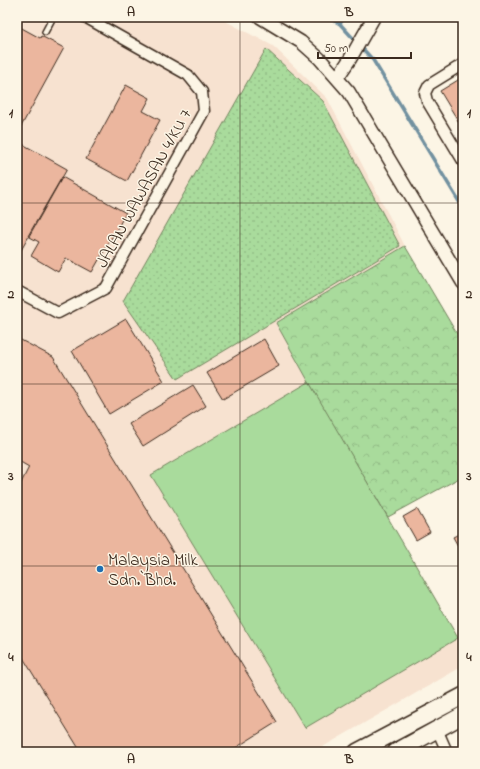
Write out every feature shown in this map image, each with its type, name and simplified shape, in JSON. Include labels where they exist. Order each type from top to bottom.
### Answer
[{"type":"highway","points":[[357,752],[463,696]]},
{"type":"highway","points":[[396,752],[463,716]]},
{"type":"street","name":"JALAN WAWASAN 4/KU 7","points":[[17,291],[58,313],[106,288],[204,111],[202,92],[188,74],[85,17]]},
{"type":"street","points":[[260,17],[301,42],[320,59],[349,92],[463,283]]},
{"type":"street","points":[[337,78],[350,59],[373,18]]},
{"type":"street","points":[[463,64],[428,84],[426,93],[427,101],[463,161]]},
{"type":"street","points":[[437,729],[447,752]]},
{"type":"lane","points":[[45,32],[53,17]]},
{"type":"shaded area","points":[[17,17],[218,17],[273,46],[327,98],[405,246],[276,323],[330,420],[463,645],[463,666],[314,752],[17,752]]},
{"type":"green space","points":[[266,49],[323,101],[400,246],[177,379],[123,301]]},
{"type":"green space","points":[[405,246],[463,344],[463,476],[388,517],[330,420],[276,323]]},
{"type":"green space","points":[[309,382],[458,638],[305,728],[151,475]]},
{"type":"building","points":[[18,26],[40,38],[41,36],[64,48],[17,134],[17,29]]},
{"type":"building","points":[[463,77],[463,129],[440,91]]},
{"type":"building","points":[[126,85],[150,98],[143,111],[160,120],[127,181],[86,159]]},
{"type":"building","points":[[17,141],[67,169],[20,252],[17,250]]},
{"type":"building","points":[[62,177],[126,213],[92,272],[66,258],[58,272],[31,256],[39,242],[28,236]]},
{"type":"building","points":[[126,319],[164,381],[109,414],[72,351]]},
{"type":"building","name":"Malaysia Milk Sdn. Bhd.","points":[[17,338],[53,357],[277,722],[229,752],[81,752],[17,648],[17,491],[29,467],[17,460]]},
{"type":"building","points":[[264,339],[279,366],[223,399],[207,373]]},
{"type":"building","points":[[193,385],[206,406],[143,446],[129,424]]},
{"type":"building","points":[[417,509],[430,532],[416,540],[403,517]]},
{"type":"building","points":[[463,532],[463,555],[453,537]]},
{"type":"waterway","points":[[328,17],[340,24]]},
{"type":"waterway","points":[[344,17],[340,24],[373,60],[463,208]]},
{"type":"place","name":"Malaysia Milk Sdn. Bhd.","points":[[100,569]]}]
